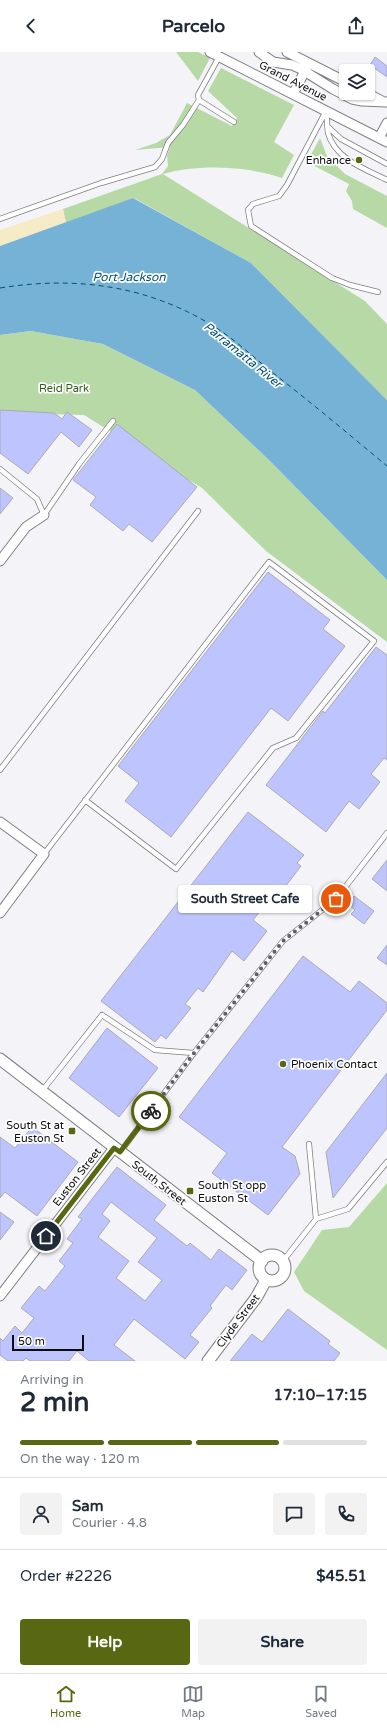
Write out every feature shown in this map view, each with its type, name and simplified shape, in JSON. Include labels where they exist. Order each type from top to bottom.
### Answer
[{"type":"street","points":[[259,52],[273,62],[306,67],[326,85],[352,99],[386,103]]},
{"type":"street","name":"Grand Avenue","points":[[287,52],[306,67],[339,79]]},
{"type":"street","name":"Grand Avenue","points":[[215,53],[383,140]]},
{"type":"street","points":[[293,94],[306,67]]},
{"type":"street","points":[[375,97],[386,103]]},
{"type":"street","points":[[383,140],[387,123]]},
{"type":"street","points":[[0,561],[26,527],[44,515]]},
{"type":"street","points":[[0,822],[44,854],[0,913]]},
{"type":"street","name":"South Street","points":[[0,1059],[262,1261]]},
{"type":"street","name":"Euston Street","points":[[0,1296],[117,1150]]},
{"type":"street","points":[[272,1256],[276,1256],[283,1261],[285,1268],[283,1276],[276,1281],[266,1280],[260,1270],[262,1261],[272,1256]]},
{"type":"street","name":"Clyde Street","points":[[208,1361],[256,1298],[266,1280]]},
{"type":"lane","points":[[0,219],[101,183],[155,168],[162,160],[168,143],[199,100],[198,95],[215,53]]},
{"type":"lane","points":[[199,100],[234,122]]},
{"type":"lane","points":[[326,111],[328,132],[339,153],[354,163],[387,180]]},
{"type":"lane","points":[[326,111],[287,185],[279,196],[253,204],[248,210],[248,219],[251,226],[332,278],[350,285],[378,292]]},
{"type":"lane","points":[[328,127],[341,139],[387,164]]},
{"type":"lane","points":[[44,515],[79,464],[113,421]]},
{"type":"lane","points":[[0,469],[37,498],[44,515]]},
{"type":"lane","points":[[0,770],[198,511]]},
{"type":"lane","points":[[44,854],[85,800],[269,562],[374,641],[296,738],[273,748],[176,869],[85,800]]},
{"type":"lane","points":[[117,1150],[283,941],[336,899],[387,833]]},
{"type":"lane","points":[[42,1091],[102,1015],[155,1050],[194,1053]]},
{"type":"lane","points":[[309,1144],[316,1220]]},
{"type":"lane","points":[[283,1261],[316,1220],[348,1210],[387,1162]]},
{"type":"green space","points":[[176,52],[198,52],[210,58],[198,81]]},
{"type":"green space","points":[[221,68],[294,105],[274,142],[294,155],[282,178],[254,171],[223,168],[192,169],[163,174],[365,301],[387,324],[387,400],[251,263],[134,198],[66,223],[63,209],[162,174],[168,166],[167,156],[170,147],[135,150],[156,143],[170,135],[187,103],[232,126],[237,118],[208,91]]},
{"type":"green space","points":[[320,138],[327,156],[345,174],[387,196],[387,228],[353,209],[352,201],[346,191],[349,184],[307,162]]},
{"type":"green space","name":"Reid Park","points":[[31,331],[103,344],[195,390],[270,461],[387,580],[387,642],[266,551],[202,488],[84,415],[0,413],[0,335]]},
{"type":"green space","points":[[387,1183],[387,1350],[304,1291],[294,1272],[322,1230],[349,1227]]},
{"type":"sand","points":[[63,209],[66,223],[0,246],[0,230]]},
{"type":"water","name":"Port Jackson","points":[[133,198],[251,263],[387,400],[387,580],[270,461],[195,390],[103,344],[31,331],[0,335],[0,246]]},
{"type":"building","points":[[375,57],[387,66],[387,77],[375,69],[375,64],[371,64]]},
{"type":"building","points":[[0,410],[54,413],[62,419],[67,412],[92,430],[79,447],[61,432],[28,474],[0,453]]},
{"type":"building","points":[[117,424],[197,487],[152,542],[129,524],[123,531],[90,505],[96,497],[73,480]]},
{"type":"building","points":[[0,488],[13,498],[0,514]]},
{"type":"building","points":[[268,572],[330,620],[323,629],[345,646],[288,721],[271,708],[171,837],[125,801],[139,783],[118,766]]},
{"type":"building","points":[[376,647],[387,655],[387,760],[384,758],[371,774],[380,782],[359,809],[349,801],[326,832],[266,785],[323,711],[325,713]]},
{"type":"building","points":[[248,812],[304,855],[297,863],[301,866],[269,908],[265,905],[253,920],[267,931],[244,961],[232,951],[203,992],[198,988],[185,1004],[191,1008],[166,1039],[161,1035],[155,1042],[101,1001]]},
{"type":"building","points":[[387,860],[387,891],[372,879]]},
{"type":"building","points":[[354,896],[374,911],[364,924],[351,914],[355,910],[348,904]]},
{"type":"building","points":[[387,945],[387,965],[377,958]]},
{"type":"building","name":"Phoenix Contact","points":[[303,956],[350,992],[359,981],[387,1003],[387,1010],[282,1147],[295,1156],[300,1174],[268,1215],[212,1173],[227,1153],[179,1117]]},
{"type":"building","points":[[107,1028],[158,1068],[119,1117],[69,1078]]},
{"type":"building","points":[[387,1073],[387,1128],[333,1198],[326,1152]]},
{"type":"building","points":[[32,1127],[78,1162],[37,1216],[5,1192],[0,1198],[0,1137],[15,1148]]},
{"type":"building","points":[[117,1167],[166,1205],[154,1220],[187,1246],[190,1243],[211,1260],[219,1249],[247,1270],[232,1290],[226,1285],[210,1306],[212,1308],[190,1335],[199,1342],[185,1359],[134,1319],[114,1345],[135,1361],[89,1361],[77,1351],[69,1361],[30,1361],[26,1358],[23,1361],[8,1361],[0,1355],[0,1338],[3,1341],[15,1326],[22,1333],[34,1318],[21,1308],[39,1286],[45,1291],[65,1266],[59,1261],[73,1243],[67,1239],[82,1219],[78,1217]],"holes":[[[111,1202],[157,1238],[138,1262],[162,1280],[145,1301],[116,1278],[129,1261],[98,1237],[110,1221],[102,1214]]]},
{"type":"building","points":[[0,1212],[14,1222],[0,1240]]},
{"type":"building","points":[[288,1309],[330,1341],[328,1344],[340,1353],[334,1361],[230,1361],[252,1334],[262,1342]]},
{"type":"ferry route","points":[[0,288],[55,283],[108,287],[135,292],[160,300],[185,311],[210,324],[236,342],[387,466]]},
{"type":"way so far","points":[[151,1111],[194,1053],[283,941],[336,899]]},
{"type":"place","name":"Enhance","points":[[359,160]]},
{"type":"place","name":"South Street Cafe","points":[[336,899]]},
{"type":"place","name":"Phoenix Contact","points":[[283,1064]]},
{"type":"place","name":"South St at Euston St","points":[[72,1131]]},
{"type":"place","name":"South St opp Euston St","points":[[190,1191]]},
{"type":"route","points":[[46,1236],[114,1148],[120,1152],[151,1111]]},
{"type":"water label","name":"Parramatta River","points":[[243,355]]}]
